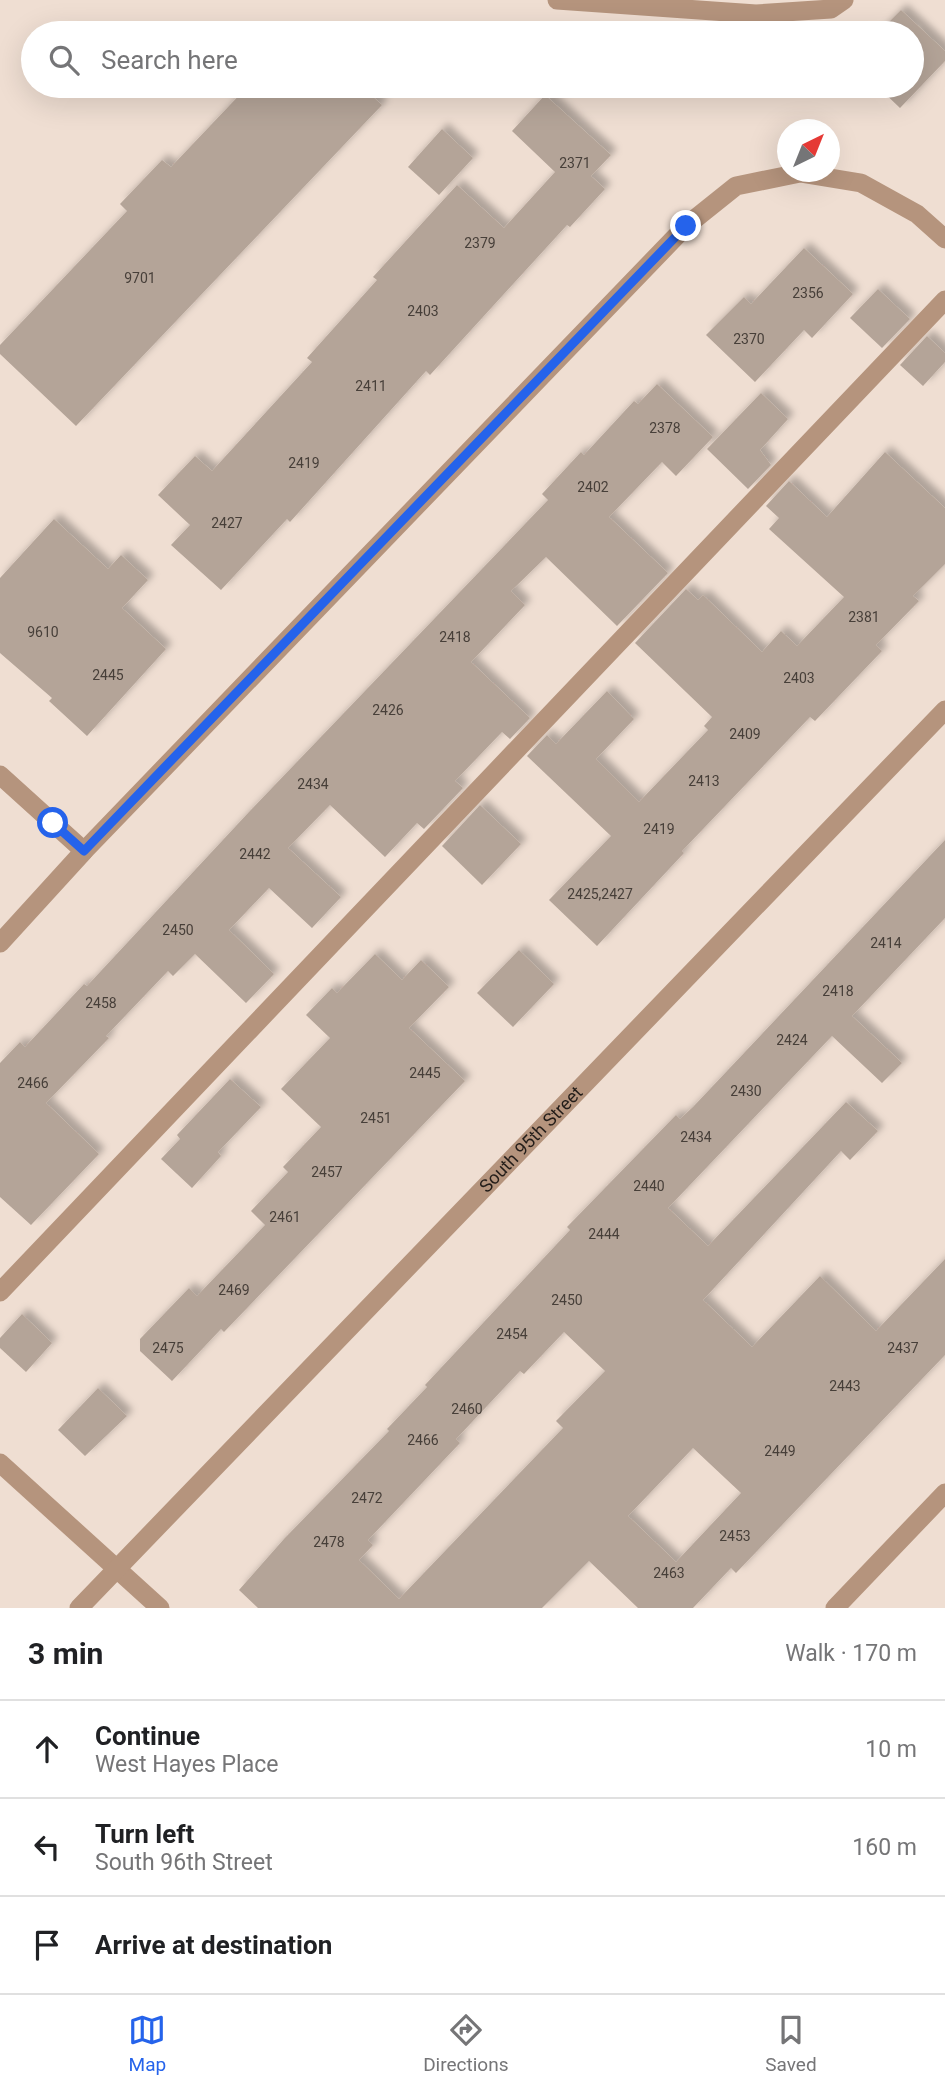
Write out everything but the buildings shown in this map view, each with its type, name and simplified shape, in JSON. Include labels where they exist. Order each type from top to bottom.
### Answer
[{"type":"street","points":[[557,0],[756,14],[831,9],[844,0]]},
{"type":"street","points":[[0,943],[84,851],[686,226],[736,186],[777,178]]},
{"type":"street","points":[[840,180],[861,183],[917,214],[945,239]]},
{"type":"street","points":[[0,1292],[945,300]]},
{"type":"street","name":"South 95th Street","points":[[79,1608],[119,1571],[945,710]]},
{"type":"street","points":[[0,775],[84,851]]},
{"type":"street","points":[[0,1463],[160,1608]]},
{"type":"street","points":[[835,1608],[945,1493]]},
{"type":"route","points":[[53,823],[84,851],[686,226]]}]
